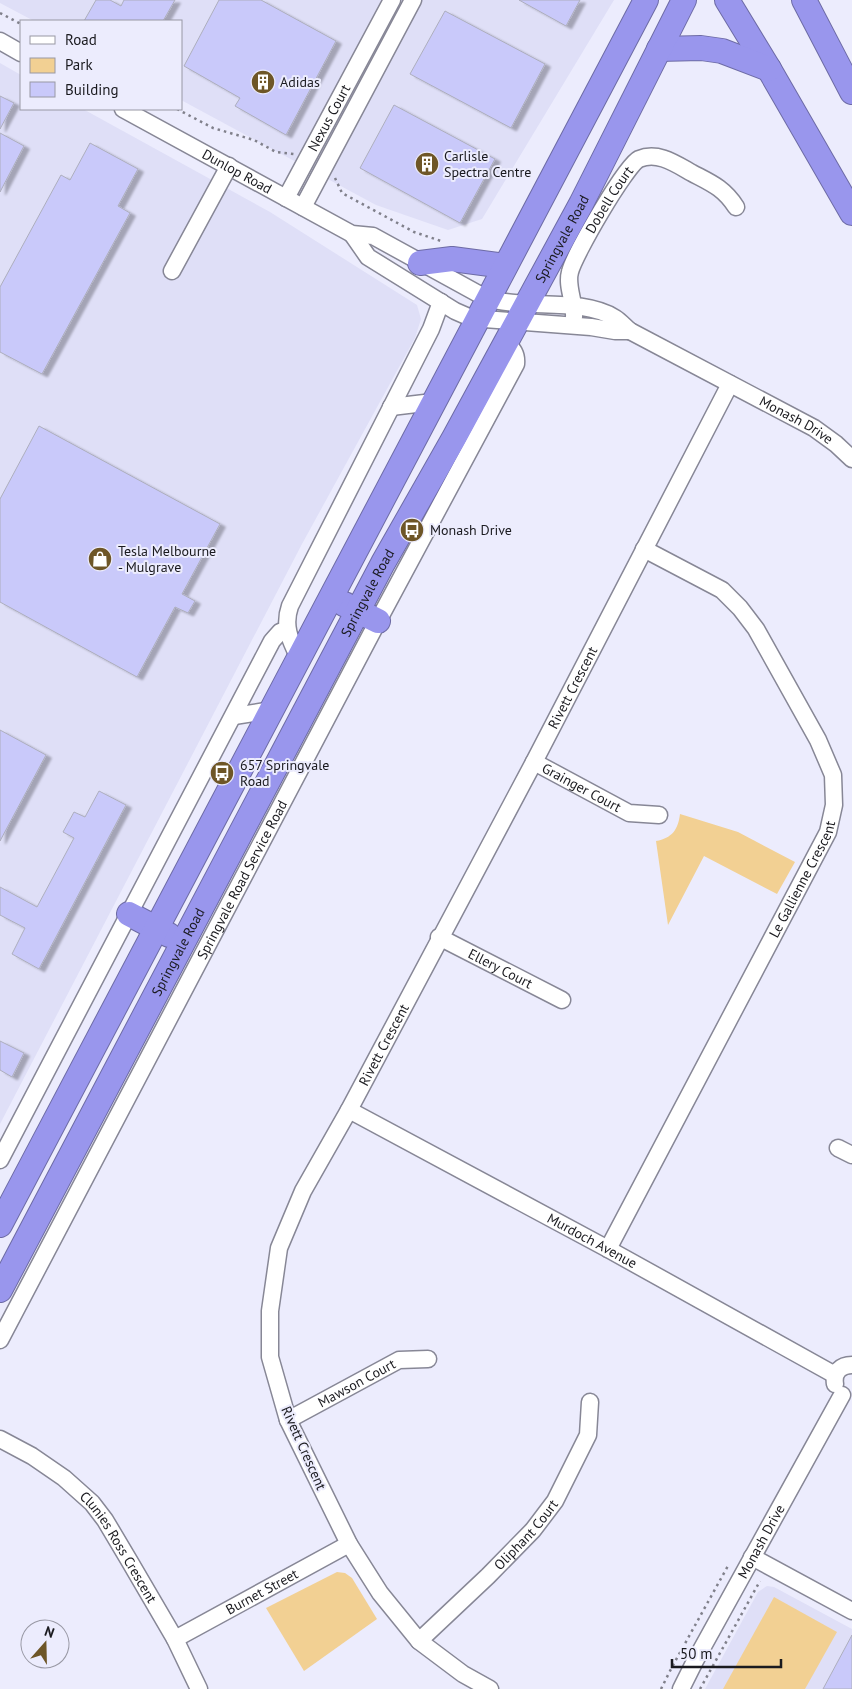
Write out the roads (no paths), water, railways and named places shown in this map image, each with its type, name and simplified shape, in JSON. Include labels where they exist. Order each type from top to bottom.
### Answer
[{"type":"highway","points":[[0,1225],[646,0]]},
{"type":"highway","name":"Springvale Road","points":[[0,1290],[134,1060],[183,943],[368,616],[403,527],[523,312],[613,142],[684,0]]},
{"type":"highway","points":[[727,0],[852,213]]},
{"type":"highway","points":[[804,0],[852,92]]},
{"type":"highway","points":[[659,49],[701,48],[716,50],[769,69]]},
{"type":"highway","points":[[420,263],[452,258],[505,266]]},
{"type":"highway","points":[[331,598],[368,616]]},
{"type":"highway","points":[[129,914],[183,943]]},
{"type":"street","name":"Nexus Court","points":[[286,198],[392,0]]},
{"type":"street","name":"Nexus Court","points":[[303,207],[413,0]]},
{"type":"street","points":[[373,37],[388,45]]},
{"type":"street","points":[[0,41],[20,52]]},
{"type":"street","name":"Dunlop Road","points":[[125,110],[352,234],[373,236],[420,263],[483,309]]},
{"type":"street","name":"Dobell Court","points":[[573,325],[574,307],[569,279],[571,269],[622,178],[637,160],[651,156],[665,159],[721,189],[736,207]]},
{"type":"street","points":[[172,271],[229,166]]},
{"type":"street","name":"Dunlop Road","points":[[352,234],[368,257],[440,302],[464,315],[483,309]]},
{"type":"street","points":[[299,658],[286,629],[290,606],[431,329],[440,302]]},
{"type":"street","name":"Monash Drive","points":[[483,309],[523,312],[574,307],[603,312],[615,318],[630,331],[814,428],[836,444],[852,459]]},
{"type":"street","name":"Monash Drive","points":[[483,309],[523,312],[573,325],[630,331]]},
{"type":"street","name":"Rivett Crescent","points":[[490,1689],[463,1674],[420,1641],[380,1593],[349,1544],[288,1420],[270,1357],[270,1311],[279,1248],[303,1191],[349,1110],[439,937],[534,762],[730,384]]},
{"type":"street","points":[[391,407],[433,402]]},
{"type":"street","name":"Le Gallienne Crescent","points":[[608,1250],[828,832],[834,805],[834,775],[818,740],[756,629],[740,608],[722,590],[644,549]]},
{"type":"street","name":"Springvale Road Service Road","points":[[0,1340],[134,1060],[368,616]]},
{"type":"street","points":[[0,1160],[272,641],[280,632],[286,629]]},
{"type":"street","points":[[234,716],[272,710]]},
{"type":"street","name":"Grainger Court","points":[[534,762],[629,813],[660,815]]},
{"type":"street","name":"Ellery Court","points":[[439,937],[562,1000]]},
{"type":"street","name":"Murdoch Avenue","points":[[349,1110],[835,1375]]},
{"type":"street","name":"Mawson Court","points":[[288,1420],[399,1360],[428,1359]]},
{"type":"street","points":[[847,1396],[835,1386],[835,1375],[842,1367],[852,1365]]},
{"type":"street","name":"Monash Drive","points":[[681,1689],[752,1557],[847,1396]]},
{"type":"street","name":"Oliphant Court","points":[[420,1641],[533,1530],[555,1501],[588,1435],[590,1402]]},
{"type":"street","name":"Clunies Ross Crescent","points":[[0,1439],[32,1456],[64,1478],[92,1503],[105,1520],[175,1640],[200,1689]]},
{"type":"street","name":"Burnet Street","points":[[175,1640],[349,1544]]},
{"type":"street","points":[[752,1557],[852,1612]]},
{"type":"place","name":"Adidas","points":[[263,82]]},
{"type":"place","name":"Carlisle Spectra Centre","points":[[427,164]]},
{"type":"place","name":"Monash Drive","points":[[412,530]]},
{"type":"place","name":"Tesla Melbourne - Mulgrave","points":[[100,559]]},
{"type":"place","name":"657 Springvale Road","points":[[222,773]]}]
